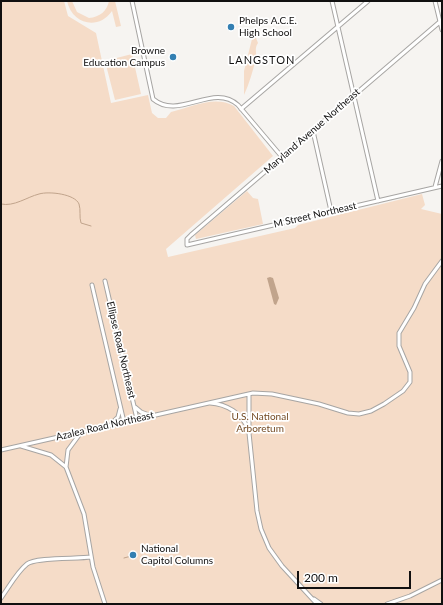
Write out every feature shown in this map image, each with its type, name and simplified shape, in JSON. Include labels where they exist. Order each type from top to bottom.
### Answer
[{"type":"street","points":[[132,1],[153,99],[160,104],[172,108],[222,97],[232,100],[282,157]]},
{"type":"street","points":[[332,1],[378,201]]},
{"type":"street","points":[[241,109],[368,1]]},
{"type":"street","points":[[435,1],[442,30]]},
{"type":"street","name":"Maryland Avenue Northeast","points":[[187,245],[187,239],[191,235],[441,21]]},
{"type":"street","points":[[313,131],[331,211]]},
{"type":"street","points":[[435,187],[442,161]]},
{"type":"street","name":"M Street Northeast","points":[[187,245],[442,186]]},
{"type":"street","name":"Azalea Road Northeast","points":[[2,450],[249,394],[272,394],[354,414],[371,411],[391,400],[405,389],[411,379],[410,372],[399,346],[400,329],[414,308],[425,284],[442,261]]},
{"type":"street","name":"Ellipse Road Northeast","points":[[105,281],[137,419]]},
{"type":"street","points":[[92,285],[124,422]]},
{"type":"street","points":[[249,394],[249,433],[258,515],[264,536],[282,566],[317,604]]},
{"type":"street","points":[[134,403],[141,412],[151,416]]},
{"type":"street","name":"Azalea Road Northeast","points":[[206,403],[220,404],[236,412],[243,420],[249,433]]},
{"type":"street","points":[[110,425],[118,417],[120,406]]},
{"type":"street","points":[[82,431],[68,450],[66,467],[84,514],[91,557],[105,604]]},
{"type":"street","points":[[20,445],[50,455],[66,467]]},
{"type":"street","points":[[1,598],[24,567],[32,561],[91,557]]},
{"type":"street","points":[[387,604],[410,596],[442,580]]},
{"type":"street","points":[[311,597],[321,604]]},
{"type":"green space","name":"U.S. National Arboretum","points":[[1,1],[64,1],[68,16],[96,33],[111,103],[148,95],[152,113],[158,118],[166,118],[171,112],[203,103],[227,103],[234,106],[273,156],[166,249],[168,257],[295,228],[298,225],[422,194],[425,205],[421,209],[442,214],[442,604],[1,604]]},
{"type":"green space","points":[[67,1],[72,1],[77,12],[89,18],[102,13],[107,8],[109,1],[115,1],[121,26],[116,27],[112,11],[100,21],[93,23],[80,20],[74,15]]},
{"type":"green space","points":[[253,35],[255,35],[258,43],[256,58],[244,95],[244,71]]},
{"type":"green space","points":[[132,54],[141,94],[115,100],[105,61]]},
{"type":"green space","points":[[247,191],[253,198],[258,199],[263,224],[196,239],[195,235]]},
{"type":"shaded area","points":[[267,278],[273,278],[279,298],[276,305],[274,304]]},
{"type":"waterway","points":[[1,204],[6,205],[16,203],[34,195],[43,193],[61,194],[77,201],[80,206],[81,223],[91,226]]},
{"type":"waterway","points":[[124,558],[135,555]]},
{"type":"place","name":"Phelps A.C.E. High School","points":[[231,27]]},
{"type":"place","name":"Browne Education Campus","points":[[173,57]]},
{"type":"place","name":"National Capitol Columns","points":[[133,555]]},
{"type":"district","name":"LANGSTON","points":[[262,60]]}]
